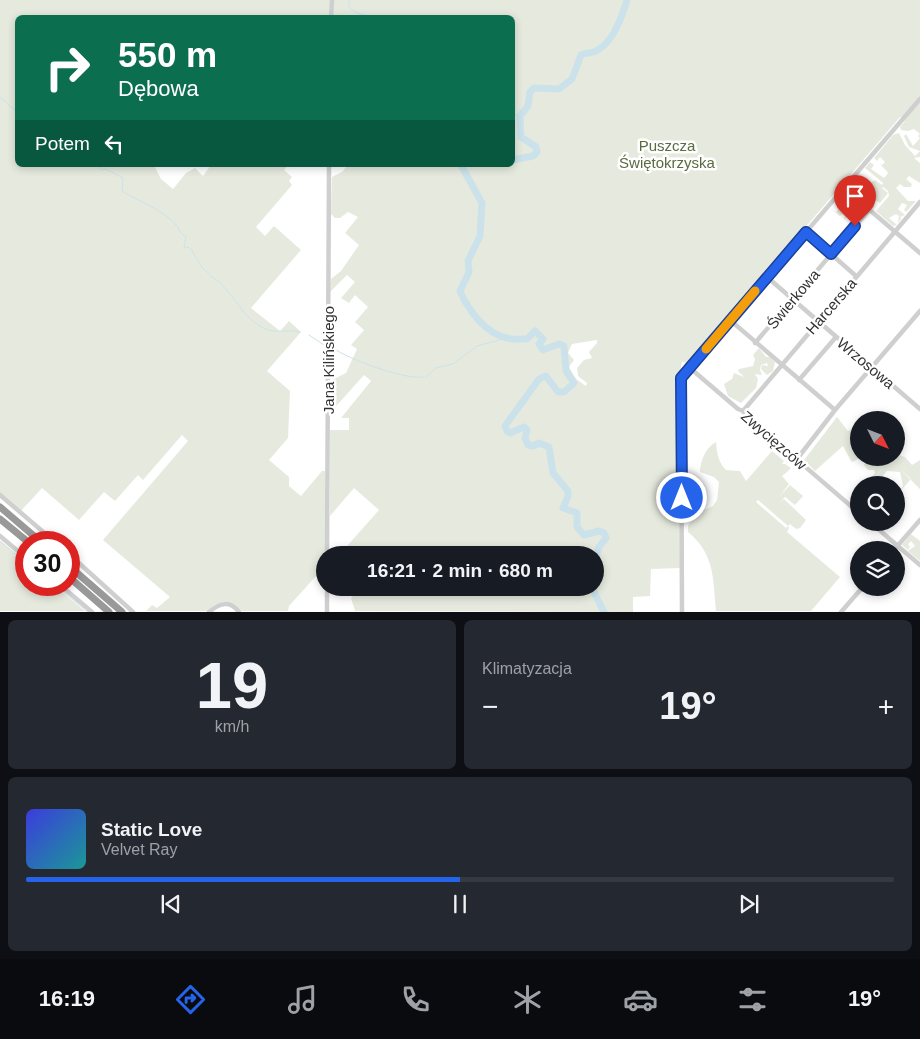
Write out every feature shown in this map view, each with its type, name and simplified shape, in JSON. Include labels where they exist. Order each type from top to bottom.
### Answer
[{"type":"highway","points":[[0,507],[29,531]]},
{"type":"highway","points":[[0,519],[15,531]]},
{"type":"highway","points":[[80,576],[122,612]]},
{"type":"highway","points":[[80,587],[109,612]]},
{"type":"street","points":[[331,15],[332,0]]},
{"type":"street","points":[[682,612],[681,378],[920,99]]},
{"type":"street","name":"Jana Kilińskiego","points":[[327,546],[329,167]]},
{"type":"street","points":[[844,188],[920,253]]},
{"type":"street","name":"Harcerska","points":[[743,411],[817,321],[920,202]]},
{"type":"street","name":"Świerkowa","points":[[756,342],[869,210]]},
{"type":"street","points":[[806,232],[856,276]]},
{"type":"street","name":"Wrzosowa","points":[[767,277],[920,409]]},
{"type":"street","points":[[797,459],[835,410],[920,311]]},
{"type":"street","points":[[730,320],[835,410]]},
{"type":"street","points":[[799,380],[836,337]]},
{"type":"street","name":"Zwycięzców","points":[[690,368],[738,410],[743,411],[745,415],[850,505]]},
{"type":"street","points":[[0,495],[42,531]]},
{"type":"street","points":[[902,541],[920,520]]},
{"type":"street","points":[[879,531],[889,541]]},
{"type":"street","points":[[0,536],[15,550]]},
{"type":"street","points":[[905,555],[920,566]]},
{"type":"street","points":[[80,564],[133,612]]},
{"type":"street","points":[[73,596],[92,612]]},
{"type":"street","points":[[327,596],[327,612]]},
{"type":"street","points":[[841,612],[855,596]]},
{"type":"street","points":[[209,612],[218,605],[226,603],[234,606],[239,612]]},
{"type":"green space","name":"Puszcza Świętokrzyska","points":[[0,0],[920,0],[920,134],[914,129],[908,131],[901,130],[900,127],[905,121],[900,117],[689,363],[682,362],[679,376],[680,568],[651,569],[650,596],[633,597],[633,612],[355,611],[351,598],[353,596],[604,596],[604,546],[347,546],[379,510],[354,488],[330,516],[330,430],[349,430],[349,418],[341,418],[371,381],[364,375],[330,413],[330,381],[346,373],[357,349],[351,345],[364,330],[355,322],[368,307],[355,295],[349,303],[341,298],[355,282],[347,275],[330,292],[331,279],[341,271],[359,245],[345,233],[358,217],[348,212],[340,218],[335,218],[331,214],[332,177],[342,172],[346,167],[515,167],[515,15],[15,15],[15,167],[155,167],[161,179],[173,189],[186,173],[195,168],[203,176],[210,167],[286,167],[284,170],[292,177],[289,181],[292,185],[256,227],[265,236],[274,226],[301,250],[251,308],[280,331],[289,321],[301,332],[267,371],[290,391],[288,438],[269,460],[289,477],[289,486],[301,496],[322,471],[325,471],[325,546],[316,546],[316,576],[289,606],[288,611],[241,611],[235,605],[225,602],[215,605],[207,611],[146,611],[152,605],[157,608],[170,597],[103,540],[188,441],[182,435],[143,480],[138,475],[115,501],[104,492],[79,520],[42,488],[20,512],[0,496]],"holes":[[[597,340],[597,343],[589,352],[592,358],[584,360],[577,368],[578,376],[587,383],[586,386],[576,379],[569,367],[574,360],[568,353],[572,344]]]},
{"type":"green space","points":[[899,133],[905,145],[915,156],[920,151],[920,157],[914,158],[920,163],[920,183],[909,176],[906,179],[912,184],[911,187],[904,187],[900,184],[896,188],[908,201],[916,201],[906,212],[904,210],[907,205],[902,203],[898,209],[905,215],[900,217],[901,219],[898,223],[899,216],[896,214],[889,218],[897,225],[893,226],[876,211],[889,196],[888,191],[882,188],[888,193],[880,203],[874,199],[870,204],[875,206],[873,209],[860,197],[863,193],[869,198],[871,195],[856,184],[854,189],[860,192],[857,195],[849,186],[860,174],[870,183],[875,180],[882,185],[883,183],[865,168],[870,162],[874,165],[871,169],[884,178],[888,173],[891,176],[880,164],[882,165],[885,162],[880,157],[877,161],[874,158],[893,135]]},
{"type":"green space","points":[[906,134],[913,146],[920,138],[920,151],[909,147],[904,136]]},
{"type":"green space","points":[[844,192],[855,202],[849,207],[851,205],[846,204],[847,200],[843,197],[840,199],[844,203],[842,208],[849,214],[844,220],[845,216],[842,214],[840,216],[830,208],[836,212],[840,207],[836,202]]},
{"type":"green space","points":[[759,348],[766,357],[770,357],[775,362],[773,371],[767,375],[761,369],[762,365],[768,366],[767,363],[761,365],[760,370],[762,375],[755,374],[758,379],[756,388],[741,403],[728,396],[724,384],[732,379],[734,373],[744,377],[738,371],[739,369],[753,366],[755,359],[753,355]]},
{"type":"green space","points":[[837,417],[848,431],[850,430],[850,459],[843,446],[815,471],[804,460]]},
{"type":"green space","points":[[716,442],[718,457],[723,467],[726,470],[740,471],[746,481],[772,451],[784,461],[782,464],[791,468],[782,476],[789,484],[779,497],[790,485],[803,496],[795,505],[785,497],[780,502],[784,499],[806,520],[800,528],[796,529],[790,524],[787,532],[840,577],[811,611],[716,611],[713,578],[708,558],[697,540],[688,532],[688,525],[700,512],[713,506],[717,500],[719,482],[714,477],[700,472],[704,455],[709,447]],"holes":[[[758,500],[788,526],[786,528],[756,502]]]},
{"type":"green space","points":[[905,457],[912,465],[920,460],[920,489],[911,480],[905,486],[905,476],[901,476],[900,472],[887,471],[883,476],[877,476],[884,466],[905,466]]},
{"type":"green space","points":[[865,466],[884,466],[876,476],[872,476],[875,473],[874,470],[868,470]]},
{"type":"green space","points":[[911,534],[920,541],[920,561],[908,551],[915,546],[911,541],[908,544],[910,547],[908,550],[905,548],[905,541]]},
{"type":"green space","points":[[0,541],[15,553],[15,596],[67,596],[85,611],[0,611]]},
{"type":"waterway","points":[[349,0],[349,7],[355,12],[364,15]]},
{"type":"waterway","points":[[515,159],[533,156],[537,152],[536,147],[521,137],[520,116],[528,106],[530,92],[534,88],[559,89],[572,79],[581,55],[596,51],[612,36],[627,0]]},
{"type":"waterway","points":[[0,97],[15,110]]},
{"type":"waterway","points":[[515,115],[520,116]]},
{"type":"waterway","points":[[99,167],[123,178],[122,191],[158,210],[171,220],[181,233],[186,236],[184,248],[188,247],[191,249],[201,266],[209,274]]},
{"type":"waterway","points":[[462,167],[482,203],[480,236],[468,261],[469,272],[460,291],[463,298],[479,320],[499,336],[512,339],[527,339],[535,331],[543,339],[539,344],[543,350],[559,344],[564,346],[566,371],[574,383],[564,392],[558,392],[546,376],[539,379],[505,426],[510,433],[524,427],[527,430],[525,438],[528,445],[533,446],[539,443],[549,447],[553,473],[568,491],[563,508],[577,513],[577,527],[584,535],[599,531],[604,533],[606,538],[600,546]]},
{"type":"waterway","points":[[211,276],[226,289],[251,320],[259,326],[272,331],[300,332]]},
{"type":"waterway","points":[[309,335],[324,345]]},
{"type":"waterway","points":[[426,377],[436,368],[453,364],[477,346],[507,338]]},
{"type":"waterway","points":[[333,348],[340,353],[376,368],[403,375],[423,377]]},
{"type":"waterway","points":[[0,541],[15,553]]},
{"type":"waterway","points":[[68,596],[88,612]]},
{"type":"waterway","points":[[596,596],[604,612]]},
{"type":"slow traffic","points":[[706,349],[755,291]]},
{"type":"route","points":[[682,498],[681,378],[806,232],[831,254],[855,226]]}]
